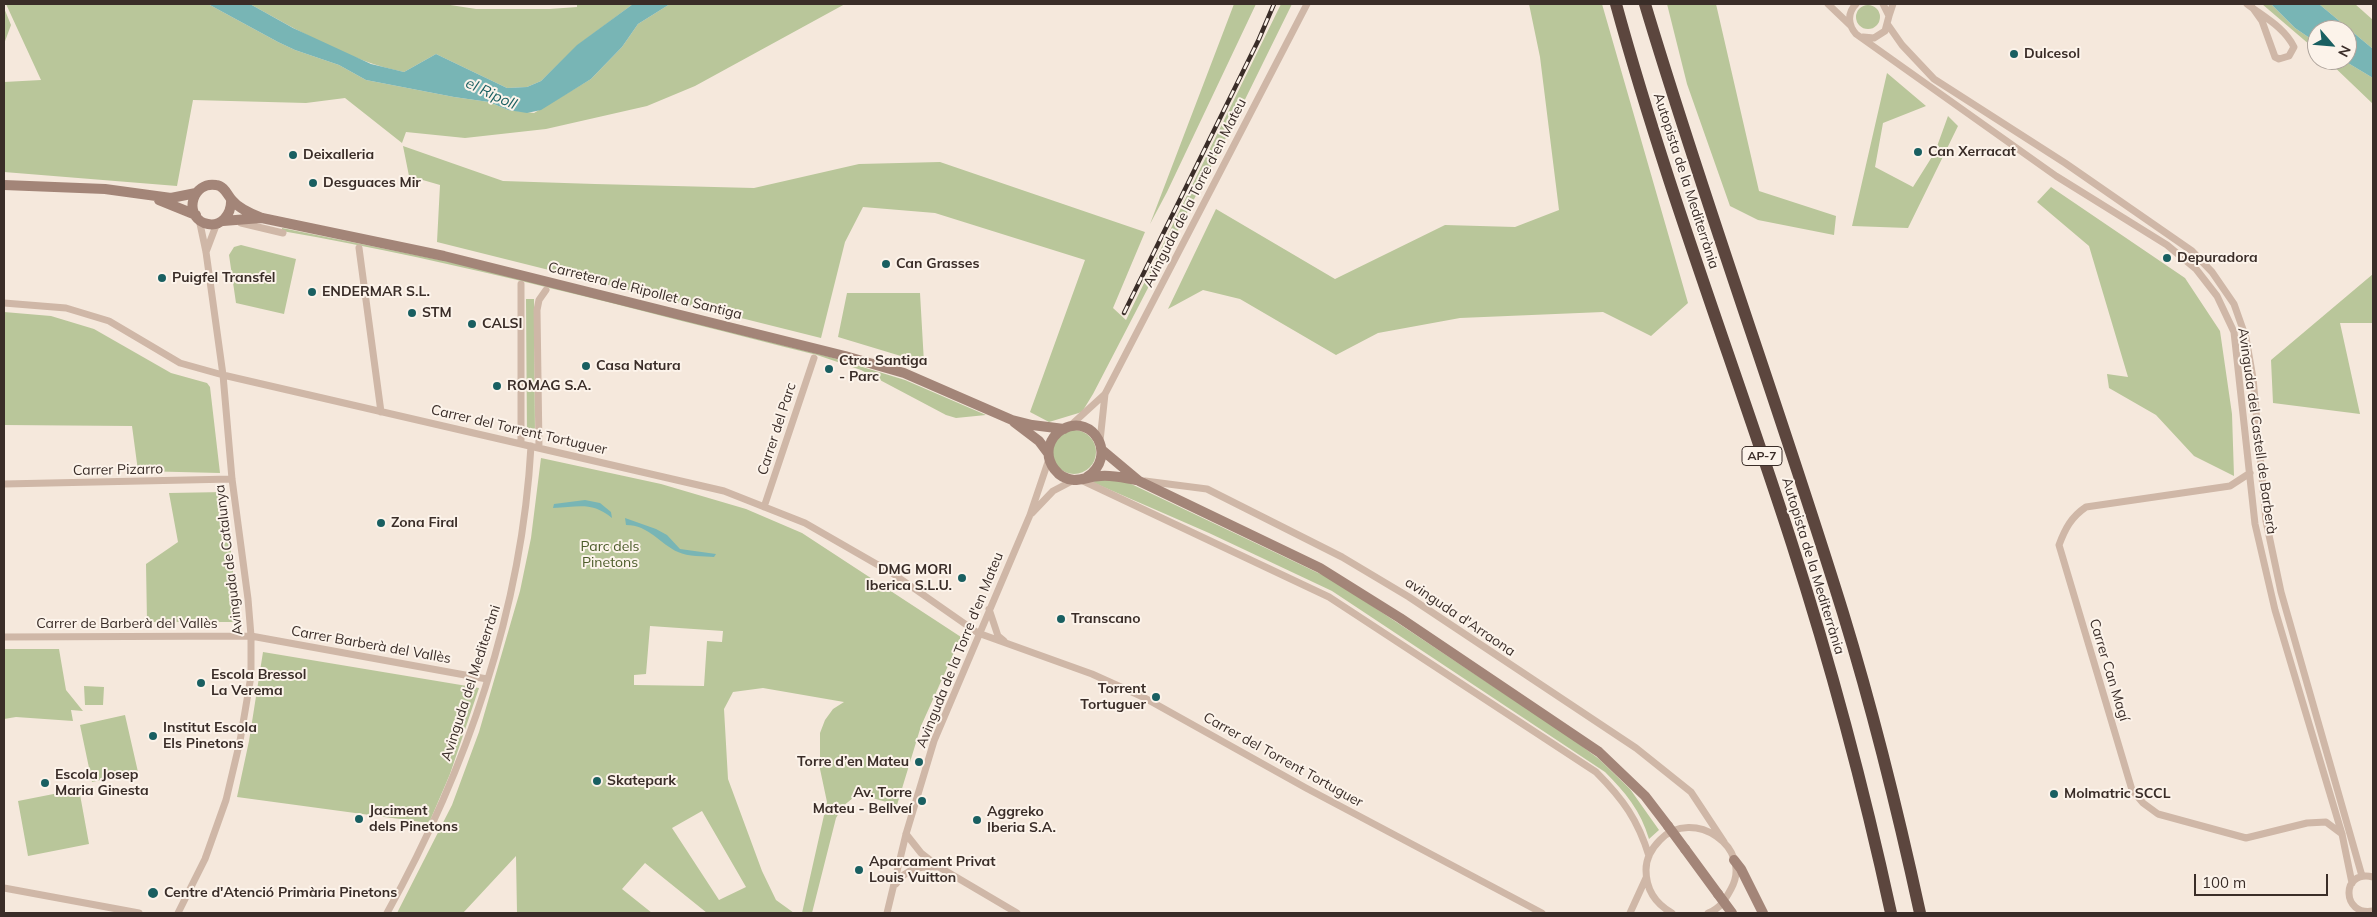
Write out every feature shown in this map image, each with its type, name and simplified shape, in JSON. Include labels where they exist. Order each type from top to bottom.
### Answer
[{"type":"highway","name":"Autopista de la Mediterrània","points":[[1616,4],[1655,138],[1805,586],[1847,733],[1891,913]]},
{"type":"highway","name":"Autopista de la Mediterrània","points":[[1645,4],[1697,170],[1843,613],[1878,737],[1920,913]]},
{"type":"main road","points":[[4,184],[105,189],[171,198],[196,193],[208,185],[216,185],[225,190],[231,199],[244,209],[262,218]]},
{"type":"main road","points":[[196,193],[192,203],[197,217]]},
{"type":"main road","points":[[151,196],[208,224],[262,218]]},
{"type":"main road","points":[[223,221],[231,208],[231,199]]},
{"type":"main road","name":"Carretera de Ripollet a Santiga","points":[[262,218],[444,256],[845,356],[904,373],[1012,420]]},
{"type":"main road","points":[[1012,420],[1032,425],[1066,428]]},
{"type":"main road","points":[[1012,420],[1040,442],[1058,473],[1080,479],[1112,476],[1139,480]]},
{"type":"main road","points":[[1049,456],[1051,442],[1056,434],[1074,426],[1088,429],[1101,446],[1139,480],[1320,568],[1371,598],[1593,748],[1640,790],[1732,913]]},
{"type":"main road","points":[[1080,479],[1098,466],[1101,446]]},
{"type":"main road","points":[[1734,860],[1741,869],[1764,913]]},
{"type":"street","name":"Avinguda de la Torre d'en Mateu","points":[[1066,428],[1104,394],[1307,4]]},
{"type":"street","points":[[1828,4],[1851,26]]},
{"type":"street","points":[[1851,26],[1850,13],[1856,4]]},
{"type":"street","points":[[1883,4],[1889,16]]},
{"type":"street","points":[[1861,36],[1867,38],[1880,35],[1888,25],[1893,4]]},
{"type":"street","points":[[2249,6],[2280,28],[2291,41],[2294,47],[2289,56],[2279,59],[2275,57],[2262,21],[2249,6]]},
{"type":"street","name":"Avinguda del Castell de Barberà","points":[[1888,25],[1902,45],[1934,79],[2065,163],[2192,250],[2212,272],[2234,304],[2248,346],[2253,378],[2266,521],[2281,592],[2362,876]]},
{"type":"street","name":"Avinguda del Castell de Barberà","points":[[1851,26],[1889,59],[2056,176],[2167,246],[2196,268],[2217,296],[2234,332],[2254,524],[2275,610],[2342,834],[2352,883],[2349,898],[2355,911]]},
{"type":"street","name":"Avinguda de Catalunya","points":[[178,913],[204,859],[226,800],[240,740],[251,676],[251,636],[232,479],[222,375],[206,252],[197,217]]},
{"type":"street","points":[[223,221],[283,233]]},
{"type":"street","name":"Avinguda de Catalunya","points":[[206,252],[223,221]]},
{"type":"street","points":[[359,248],[381,412]]},
{"type":"street","points":[[521,284],[521,444]]},
{"type":"street","name":"Avinguda del Mediterràni","points":[[388,913],[430,834],[450,785],[487,679],[508,606],[518,560],[535,447],[537,310],[539,300],[546,290]]},
{"type":"street","name":"Carrer del Torrent Tortuguer","points":[[4,303],[66,308],[109,321],[180,363],[222,375],[724,491],[805,523],[892,573],[978,634],[1092,674],[1143,697],[1306,788],[1542,913]]},
{"type":"street","name":"Carrer del Parc","points":[[764,507],[814,358]]},
{"type":"street","name":"Avinguda de la Torre d'en Mateu","points":[[1101,446],[1100,428],[1104,394]]},
{"type":"street","name":"Avinguda de la Torre d'en Mateu","points":[[887,913],[906,834],[934,741],[1030,515],[1049,456]]},
{"type":"street","name":"Carrer Can Magí","points":[[2250,474],[2230,486],[2086,507],[2077,513],[2066,526],[2059,546],[2132,790],[2143,803],[2158,814],[2246,838],[2307,823],[2326,822],[2342,834]]},
{"type":"street","name":"Carrer Pizarro","points":[[4,484],[232,479]]},
{"type":"street","name":"Avinguda de la Torre d'en Mateu","points":[[1030,515],[1053,491],[1080,479]]},
{"type":"street","points":[[1080,479],[1329,597],[1596,772],[1618,794],[1641,830],[1649,856]]},
{"type":"street","name":"avinguda d'Arraona","points":[[1139,480],[1207,489],[1342,557],[1409,597],[1636,748],[1691,792],[1734,860]]},
{"type":"street","points":[[989,609],[998,636],[1006,643]]},
{"type":"street","name":"Carrer Barberà del Vallès","points":[[251,636],[487,679]]},
{"type":"street","name":"Carrer de Barberà del Vallès","points":[[4,637],[251,636]]},
{"type":"street","points":[[1630,913],[1646,878],[1649,856],[1665,835],[1679,828],[1694,827],[1712,832],[1724,842]]},
{"type":"street","points":[[906,834],[921,853],[939,867],[1017,913]]},
{"type":"street","points":[[1708,913],[1724,902],[1734,883],[1734,860]]},
{"type":"street","points":[[892,890],[902,875],[914,868],[939,867]]},
{"type":"street","points":[[2352,883],[2362,876],[2373,876]]},
{"type":"street","points":[[1646,878],[1650,892],[1655,900],[1672,913]]},
{"type":"street","points":[[4,888],[139,913]]},
{"type":"street","points":[[1624,913],[1634,904]]},
{"type":"street","points":[[2355,911],[2373,911]]},
{"type":"green space","points":[[6,4],[208,4],[278,42],[339,65],[366,80],[489,102],[508,110],[534,113],[591,79],[622,47],[638,24],[670,4],[845,4],[695,86],[647,106],[546,129],[465,138],[406,132],[402,143],[345,98],[306,103],[193,100],[177,186],[4,172],[4,82],[41,80]]},
{"type":"green space","points":[[250,4],[444,4],[476,9],[550,9],[577,7],[577,4],[633,4],[578,45],[541,81],[527,87],[507,88],[436,54],[404,72],[364,61],[325,44]]},
{"type":"green space","points":[[1234,4],[1256,4],[1150,224]]},
{"type":"green space","points":[[1281,4],[1292,4],[1231,128],[1093,394],[1082,412],[1049,422],[1030,412],[1085,260],[935,213],[863,207],[845,242],[821,338],[437,242],[440,185],[409,176],[403,146],[503,181],[595,184],[754,188],[859,164],[940,162],[1145,232],[1113,308],[1126,320]]},
{"type":"green space","points":[[1529,4],[1602,4],[1688,303],[1651,336],[1603,312],[1460,318],[1378,333],[1336,355],[1240,299],[1203,290],[1168,309],[1216,209],[1335,279],[1445,225],[1515,227],[1559,210],[1540,57]]},
{"type":"green space","points":[[1667,4],[1716,4],[1759,191],[1836,216],[1834,235],[1758,220],[1730,206],[1687,84]]},
{"type":"green space","points":[[2262,4],[2271,4],[2295,28],[2307,36],[2307,42]]},
{"type":"green space","points":[[2319,4],[2355,4],[2373,20],[2373,49],[2357,36],[2357,20],[2338,20]]},
{"type":"green space","points":[[1863,5],[1873,5],[1880,12],[1880,22],[1873,29],[1863,29],[1856,22],[1856,12]]},
{"type":"green space","points":[[4,8],[11,25],[4,44]]},
{"type":"green space","points":[[2357,68],[2373,78],[2373,104],[2337,70],[2357,70]]},
{"type":"green space","points":[[1887,73],[1926,106],[1883,123],[1875,167],[1913,187],[1935,152],[1948,116],[1958,126],[1908,228],[1852,226]]},
{"type":"green space","points":[[2051,187],[2185,278],[2220,331],[2232,414],[2234,476],[2194,456],[2156,415],[2109,388],[2107,374],[2128,377],[2089,246],[2037,202]]},
{"type":"green space","points":[[282,228],[465,265],[830,357],[905,380],[986,415],[956,418],[946,415],[861,370],[817,355],[484,272],[350,243],[282,231]]},
{"type":"green space","points":[[241,245],[296,259],[284,314],[236,303],[229,255],[234,247]]},
{"type":"green space","points":[[2373,274],[2373,323],[2340,323],[2360,414],[2273,403],[2271,360]]},
{"type":"green space","points":[[847,293],[920,293],[924,363],[838,337]]},
{"type":"green space","points":[[526,299],[534,299],[535,437],[527,436]]},
{"type":"green space","points":[[4,312],[51,316],[94,329],[171,373],[207,383],[210,387],[220,473],[138,471],[132,426],[4,425]]},
{"type":"green space","points":[[1070,430],[1078,430],[1090,436],[1096,452],[1090,468],[1078,474],[1070,474],[1058,468],[1052,456],[1052,448],[1058,436]]},
{"type":"green space","name":"Parc dels Pinetons","points":[[541,458],[661,484],[746,509],[802,533],[961,637],[921,726],[897,805],[858,794],[843,806],[836,818],[812,913],[802,913],[827,802],[820,769],[820,733],[825,720],[833,709],[844,702],[763,688],[733,692],[724,709],[728,779],[762,871],[776,900],[794,913],[707,913],[645,863],[622,889],[652,913],[517,913],[516,856],[463,913],[397,913],[452,805],[479,732],[520,591],[531,538]],"holes":[[[650,626],[723,631],[722,642],[707,641],[704,686],[634,685],[634,675],[646,674]],[[702,811],[746,887],[719,900],[672,828]]]},
{"type":"green space","points":[[1103,479],[1127,482],[1333,580],[1571,738],[1599,759],[1630,789],[1659,830],[1649,839],[1637,811],[1605,772],[1332,591],[1209,533],[1092,482]]},
{"type":"green space","points":[[225,492],[238,622],[147,622],[146,564],[178,542],[169,493]]},
{"type":"green space","points":[[4,649],[59,649],[66,690],[83,711],[71,710],[73,721],[16,717],[4,719]]},
{"type":"green space","points":[[263,652],[479,688],[450,774],[429,823],[237,797],[249,741]]},
{"type":"green space","points":[[84,686],[104,687],[103,705],[85,705]]},
{"type":"green space","points":[[125,715],[138,772],[92,782],[80,725]]},
{"type":"green space","points":[[79,789],[89,844],[28,856],[18,801]]},
{"type":"water","name":"el Ripoll","points":[[208,4],[250,4],[293,28],[371,64],[404,72],[436,54],[507,88],[527,87],[541,81],[577,45],[633,4],[670,4],[638,24],[622,47],[591,79],[541,110],[527,113],[508,110],[489,102],[366,80],[339,65],[278,42]]},
{"type":"water","points":[[2271,4],[2319,4],[2338,20],[2307,20],[2307,36],[2295,28]]},
{"type":"water","points":[[2357,36],[2373,49],[2373,78],[2357,68]]},
{"type":"water","points":[[585,500],[600,503],[611,512],[612,518],[591,507],[553,508],[554,504]]},
{"type":"water","points":[[625,518],[667,535],[680,549],[716,554],[714,557],[682,554],[648,531],[626,525]]},
{"type":"railway","points":[[1124,313],[1259,39],[1274,4]]},
{"type":"place","name":"Dulcesol","points":[[2014,54]]},
{"type":"place","name":"Can Xerracat","points":[[1918,152]]},
{"type":"place","name":"Deixalleria","points":[[293,155]]},
{"type":"place","name":"Desguaces Mir","points":[[313,183]]},
{"type":"place","name":"Depuradora","points":[[2167,258]]},
{"type":"place","name":"Can Grasses","points":[[886,264]]},
{"type":"place","name":"Puigfel Transfel","points":[[162,278]]},
{"type":"place","name":"ENDERMAR S.L.","points":[[312,292]]},
{"type":"place","name":"STM","points":[[412,313]]},
{"type":"place","name":"CALSI","points":[[472,324]]},
{"type":"place","name":"Casa Natura","points":[[586,366]]},
{"type":"place","name":"Ctra. Santiga - Parc","points":[[829,369]]},
{"type":"place","name":"ROMAG S.A.","points":[[497,386]]},
{"type":"place","name":"Zona Firal","points":[[381,523]]},
{"type":"place","name":"DMG MORI Iberica S.L.U.","points":[[962,578]]},
{"type":"place","name":"Transcano","points":[[1061,619]]},
{"type":"place","name":"Escola Bressol La Verema","points":[[201,683]]},
{"type":"place","name":"Torrent Tortuguer","points":[[1156,697]]},
{"type":"place","name":"Institut Escola Els Pinetons","points":[[153,736]]},
{"type":"place","name":"Torre d’en Mateu","points":[[919,762]]},
{"type":"place","name":"Skatepark","points":[[597,781]]},
{"type":"place","name":"Escola Josep Maria Ginesta","points":[[45,783]]},
{"type":"place","name":"Molmatric SCCL","points":[[2054,794]]},
{"type":"place","name":"Av. Torre Mateu - Bellveí","points":[[922,801]]},
{"type":"place","name":"Jaciment dels Pinetons","points":[[359,819]]},
{"type":"place","name":"Aggreko Iberia S.A.","points":[[977,820]]},
{"type":"place","name":"Aparcament Privat Louis Vuitton","points":[[859,870]]},
{"type":"place","name":"Centre d'Atenció Primària Pinetons","points":[[153,893]]}]
